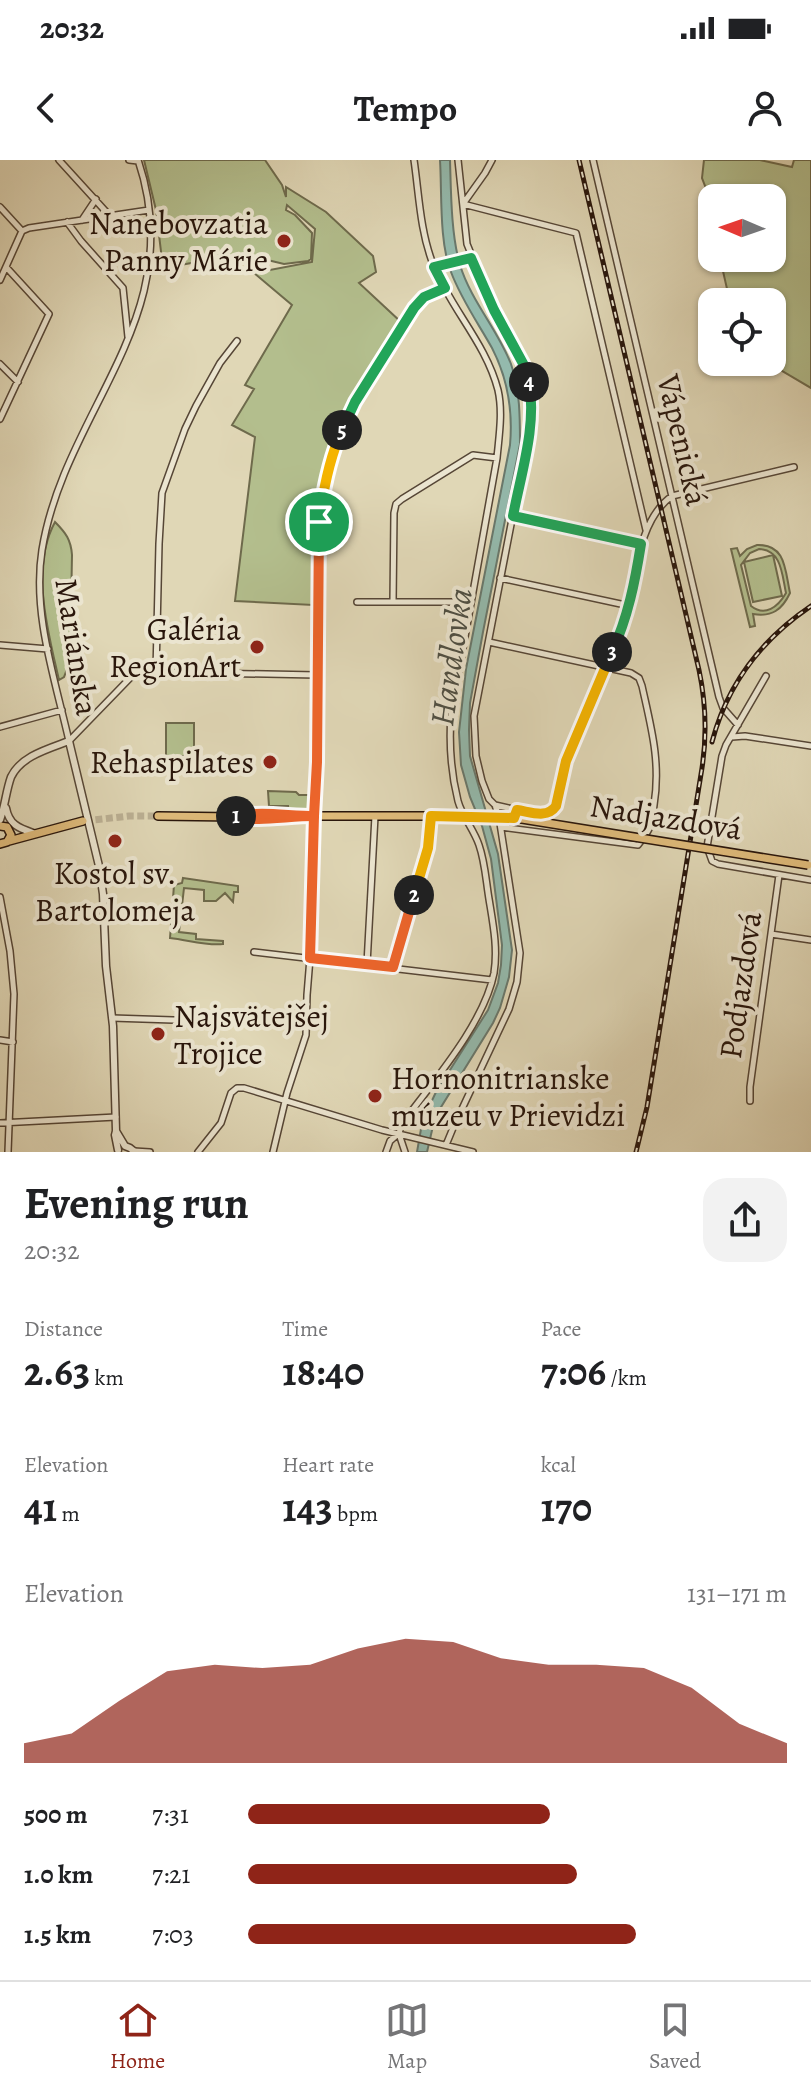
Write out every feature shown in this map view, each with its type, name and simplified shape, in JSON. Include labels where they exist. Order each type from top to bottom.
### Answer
[{"type":"main road","name":"Nadjazdová","points":[[158,816],[276,819],[290,816],[518,816],[811,866]]},
{"type":"main road","points":[[4,833],[31,834],[83,821]]},
{"type":"street","points":[[59,160],[109,216]]},
{"type":"street","points":[[129,160],[138,161]]},
{"type":"street","points":[[405,1152],[399,1134],[401,1125],[462,1041],[492,980],[495,947],[483,858],[459,803],[449,737],[501,425],[498,391],[484,353],[434,267],[426,240],[414,160]]},
{"type":"street","points":[[458,160],[467,259],[526,369],[531,396],[531,421],[474,716],[476,756],[482,781],[489,799],[495,805],[518,816],[547,814],[556,806],[566,761],[624,627],[641,544],[660,504],[672,496],[794,467]]},
{"type":"street","points":[[463,204],[492,160]]},
{"type":"street","name":"Vápenická","points":[[593,160],[719,697],[723,708],[738,725]]},
{"type":"street","name":"Mariánska","points":[[119,1149],[115,1135],[112,1018],[103,894],[92,833],[48,649],[39,586],[42,549],[56,493],[140,309],[151,241],[149,210],[138,161]]},
{"type":"street","points":[[82,220],[96,199]]},
{"type":"street","points":[[463,204],[576,233],[646,530]]},
{"type":"street","points":[[0,207],[22,231]]},
{"type":"street","points":[[0,280],[22,231],[149,210]]},
{"type":"street","points":[[67,222],[123,288],[128,338]]},
{"type":"street","points":[[434,267],[467,259]]},
{"type":"street","points":[[0,419],[49,314],[6,267]]},
{"type":"street","points":[[273,1152],[285,1100],[306,1035],[314,816],[318,537],[325,481],[335,445],[347,418],[399,331],[424,297],[445,288]]},
{"type":"street","points":[[156,672],[162,493],[196,406],[220,363],[237,341]]},
{"type":"street","points":[[0,364],[18,382]]},
{"type":"street","points":[[393,602],[396,504],[473,455],[497,458]]},
{"type":"street","points":[[513,516],[641,544]]},
{"type":"street","points":[[500,578],[630,606]]},
{"type":"street","points":[[357,602],[471,602]]},
{"type":"street","points":[[489,642],[631,673],[639,678],[658,767],[653,818],[638,845],[500,827]]},
{"type":"street","points":[[0,645],[48,649]]},
{"type":"street","points":[[0,852],[10,780],[20,765],[34,755],[69,741],[133,675],[156,672],[317,675]]},
{"type":"street","points":[[766,676],[731,737],[720,764],[708,853],[712,861],[718,864],[811,880]]},
{"type":"street","points":[[0,727],[62,710]]},
{"type":"street","points":[[731,737],[745,736],[811,746]]},
{"type":"street","points":[[446,1145],[509,1009],[518,973],[519,945],[495,805]]},
{"type":"street","points":[[4,807],[13,824],[31,834]]},
{"type":"street","points":[[367,964],[375,816]]},
{"type":"street","points":[[393,967],[428,848],[431,816]]},
{"type":"street","name":"Podjazdová","points":[[750,1101],[779,875]]},
{"type":"street","points":[[0,897],[13,975],[8,1152]]},
{"type":"street","points":[[771,934],[811,940]]},
{"type":"street","points":[[254,952],[492,980]]},
{"type":"street","points":[[112,1018],[204,1021],[221,1025]]},
{"type":"street","points":[[0,1040],[13,1042]]},
{"type":"street","points":[[198,1152],[221,1123],[231,1093],[244,1088],[455,1150],[473,1152]]},
{"type":"street","points":[[0,1123],[116,1117]]},
{"type":"street","points":[[386,1152],[390,1141],[399,1134]]},
{"type":"street","points":[[119,1149],[150,1152]]},
{"type":"green space","points":[[144,160],[265,160],[282,185],[286,197],[286,187],[326,212],[373,256],[376,272],[359,283],[402,323],[351,401],[328,452],[317,509],[313,605],[235,601],[255,437],[232,425],[254,389],[245,385],[292,305],[254,273],[312,262],[315,229],[287,205],[286,210],[312,233],[311,259],[308,261],[284,264],[251,254],[163,268],[156,210]]},
{"type":"green space","points":[[704,160],[760,160],[792,167],[794,160],[811,160],[811,388],[786,373],[786,288],[727,288],[723,272],[786,272],[786,184],[704,184]]},
{"type":"green space","points":[[55,522],[67,537],[72,555],[70,661],[64,677],[59,680],[46,621],[42,580],[48,540]]},
{"type":"green space","points":[[757,545],[767,546],[779,554],[790,593],[776,611],[753,614],[755,626],[750,627],[731,549],[737,548],[740,556]],"holes":[[[767,550],[780,565],[786,593],[775,606],[761,611],[751,606],[741,565],[750,553]]]},
{"type":"green space","points":[[773,555],[782,596],[753,602],[744,562]]},
{"type":"green space","points":[[166,723],[194,723],[194,756],[166,756]]},
{"type":"green space","points":[[268,791],[313,795],[312,805],[305,812],[288,809],[288,806],[269,806]]},
{"type":"green space","points":[[183,878],[238,886],[233,902],[225,893],[216,901],[204,901],[204,890],[184,888],[179,932],[196,934],[196,939],[223,941],[223,944],[170,938],[174,885],[182,883]]},
{"type":"water","points":[[440,160],[450,160],[453,227],[460,265],[511,364],[519,404],[520,444],[470,703],[469,730],[470,756],[498,854],[512,950],[509,977],[493,1023],[438,1112],[427,1152],[417,1152],[426,1113],[436,1092],[488,1010],[498,983],[502,945],[491,859],[461,765],[459,732],[466,669],[510,445],[511,420],[506,383],[497,360],[460,292],[447,260]]},
{"type":"tunnel","points":[[85,821],[158,816]]},
{"type":"railway","points":[[579,160],[699,670],[704,707],[702,768],[647,1107],[636,1152]]},
{"type":"railway","points":[[712,742],[727,701],[749,665],[777,633],[811,606]]},
{"type":"place","name":"Nanebovzatia Panny Márie","points":[[284,241]]},
{"type":"place","name":"Galéria RegionArt","points":[[257,647]]},
{"type":"place","name":"Rehaspilates","points":[[270,762]]},
{"type":"place","name":"Kostol sv. Bartolomeja","points":[[115,841]]},
{"type":"place","name":"Najsvätejšej Trojice","points":[[158,1034]]},
{"type":"place","name":"Hornonitrianske múzeu v Prievidzi","points":[[375,1096]]},
{"type":"route","points":[[319,522],[314,816],[276,819],[233,817],[279,813],[314,816],[310,958],[393,967],[425,860],[431,816],[514,818],[517,810],[547,814],[556,806],[566,761],[624,627],[641,544],[513,516],[531,421],[531,396],[526,369],[494,310],[471,258],[434,267],[445,288],[424,297],[414,308],[355,402],[335,445],[325,481],[319,522]]},
{"type":"water label","name":"Handlovka","points":[[451,657]]}]
